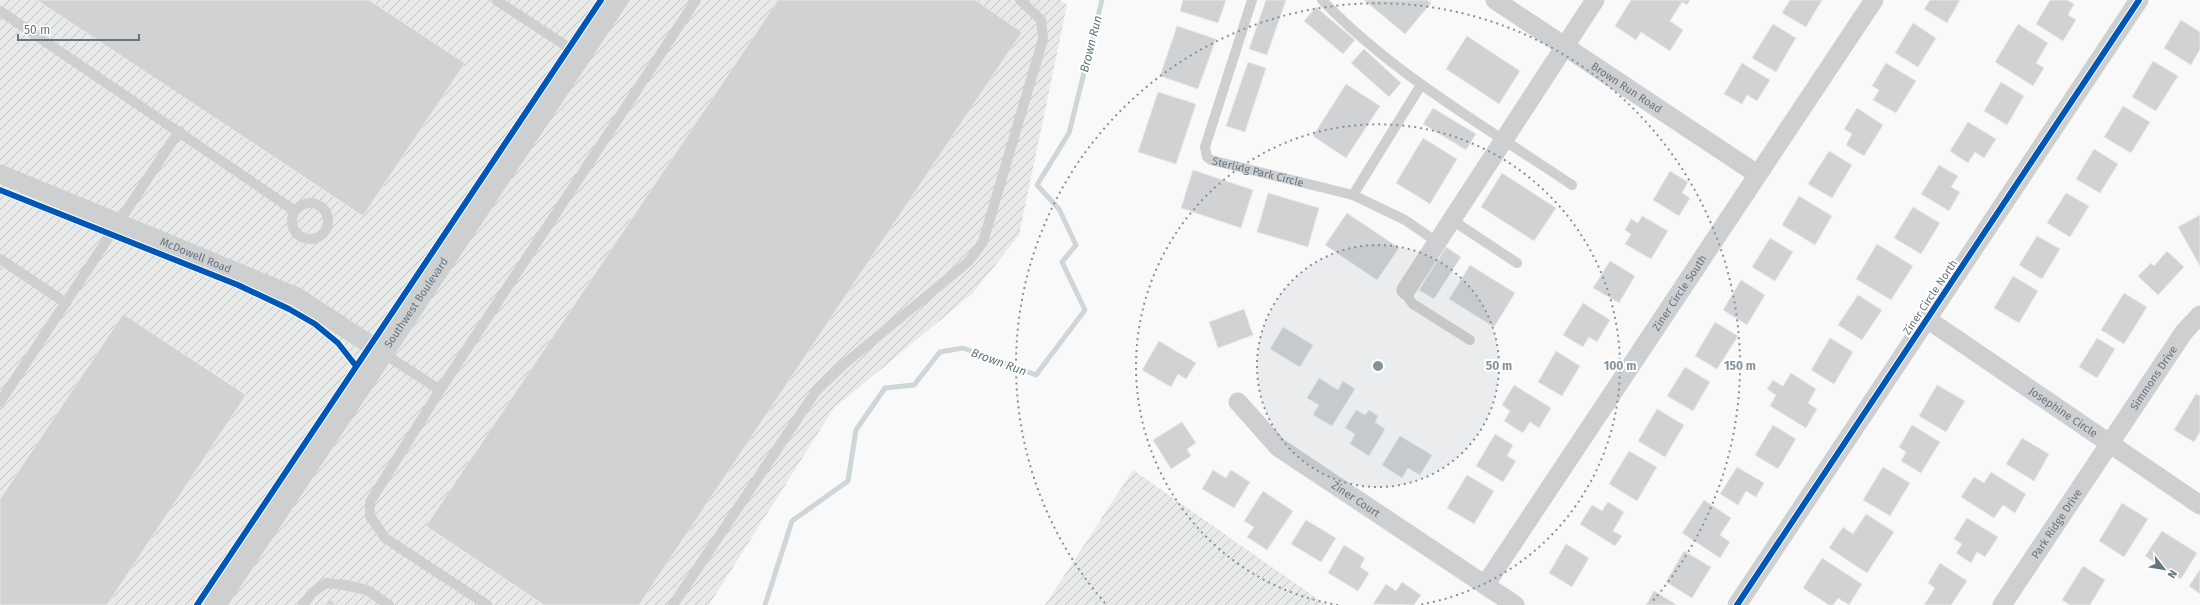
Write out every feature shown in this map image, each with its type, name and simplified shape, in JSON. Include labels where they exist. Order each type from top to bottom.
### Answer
[{"type":"street","name":"Southwest Boulevard","points":[[215,605],[617,0]]},
{"type":"street","name":"Brown Run Road","points":[[1495,0],[1757,174]]},
{"type":"street","points":[[1406,290],[1596,0]]},
{"type":"street","name":"Ziner Circle South","points":[[1485,585],[1874,0]]},
{"type":"street","name":"Ziner Circle North","points":[[1737,605],[2139,0]]},
{"type":"street","name":"McDowell Road","points":[[0,174],[120,222],[297,297],[383,353]]},
{"type":"street","name":"Simmons Drive","points":[[2110,443],[2184,332],[2200,315]]},
{"type":"street","name":"Josephine Circle","points":[[1927,320],[2200,505]]},
{"type":"street","name":"Ziner Court","points":[[1238,402],[1278,447],[1485,585]]},
{"type":"street","name":"Park Ridge Drive","points":[[2002,605],[2110,443]]},
{"type":"street","points":[[1485,585],[1515,605]]},
{"type":"lane","points":[[496,0],[580,55]]},
{"type":"lane","points":[[488,605],[385,538],[370,516],[370,502],[440,390],[696,0]]},
{"type":"lane","points":[[673,605],[816,391],[843,365],[968,262],[983,242],[1043,39],[1041,20],[1020,0]]},
{"type":"lane","name":"Sterling Park Circle","points":[[1252,0],[1205,146],[1207,157],[1211,160],[1353,195],[1405,220],[1437,242]]},
{"type":"lane","points":[[1322,0],[1388,60],[1422,86],[1572,185]]},
{"type":"lane","points":[[0,11],[295,211]]},
{"type":"lane","points":[[1353,195],[1422,86]]},
{"type":"lane","points":[[0,402],[179,131]]},
{"type":"lane","points":[[1452,220],[1517,263]]},
{"type":"lane","points":[[0,259],[66,303]]},
{"type":"lane","points":[[1406,290],[1406,295],[1413,304],[1470,340]]},
{"type":"lane","points":[[383,353],[440,390]]},
{"type":"lane","points":[[303,605],[312,593],[326,583],[367,590],[389,605]]},
{"type":"shaded area","points":[[0,0],[1060,0],[1067,5],[1019,235],[973,293],[834,408],[709,605],[0,605]]},
{"type":"shaded area","points":[[1133,470],[1326,605],[1045,605]]},
{"type":"building","points":[[37,0],[369,0],[465,63],[363,216]]},
{"type":"building","points":[[778,0],[975,0],[1022,32],[639,605],[544,605],[426,526]]},
{"type":"building","points":[[1183,0],[1226,0],[1218,23],[1180,11]]},
{"type":"building","points":[[1266,0],[1286,0],[1267,55],[1249,49]]},
{"type":"building","points":[[1364,0],[1427,0],[1431,3],[1405,34]]},
{"type":"building","points":[[1631,0],[1690,0],[1687,5],[1682,2],[1670,21],[1683,30],[1670,51],[1641,32],[1636,40],[1615,26]]},
{"type":"building","points":[[1790,0],[1822,0],[1806,27],[1782,13]]},
{"type":"building","points":[[1930,0],[1960,0],[1947,23],[1924,9]]},
{"type":"building","points":[[2050,0],[2067,0],[2074,4],[2068,15],[2076,20],[2063,41],[2036,24]]},
{"type":"building","points":[[1316,7],[1355,40],[1343,54],[1304,21]]},
{"type":"building","points":[[2181,20],[2200,32],[2200,49],[2191,65],[2164,48]]},
{"type":"building","points":[[1913,23],[1936,38],[1918,67],[1895,53]]},
{"type":"building","points":[[1773,24],[1796,38],[1776,72],[1752,58]]},
{"type":"building","points":[[2018,24],[2048,43],[2036,63],[2044,68],[2033,86],[1995,62]]},
{"type":"building","points":[[1177,26],[1216,39],[1198,89],[1160,76]]},
{"type":"building","points":[[1467,36],[1520,71],[1499,104],[1446,69]]},
{"type":"building","points":[[1364,49],[1401,83],[1389,97],[1351,63]]},
{"type":"building","points":[[2153,61],[2178,76],[2156,111],[2132,97]]},
{"type":"building","points":[[1248,62],[1266,68],[1245,132],[1226,126]]},
{"type":"building","points":[[1742,63],[1770,80],[1757,101],[1747,95],[1742,104],[1724,94]]},
{"type":"building","points":[[1886,63],[1916,81],[1896,113],[1873,100],[1879,90],[1872,86]]},
{"type":"building","points":[[2001,82],[2024,96],[2007,125],[1984,111]]},
{"type":"building","points":[[1346,84],[1380,106],[1346,158],[1313,136]]},
{"type":"building","points":[[1158,92],[1196,104],[1176,164],[1138,152]]},
{"type":"building","points":[[2123,106],[2150,122],[2131,153],[2104,137]]},
{"type":"building","points":[[1433,108],[1476,134],[1466,150],[1423,124]]},
{"type":"building","points":[[1857,108],[1883,125],[1864,156],[1846,145],[1852,134],[1844,129]]},
{"type":"building","points":[[1968,122],[1996,139],[1984,158],[1975,152],[1968,163],[1950,151]]},
{"type":"building","points":[[1423,138],[1457,159],[1430,204],[1396,183]]},
{"type":"building","points":[[2094,149],[2118,164],[2100,193],[2076,179]]},
{"type":"building","points":[[1829,151],[1852,165],[1832,198],[1808,184]]},
{"type":"building","points":[[1939,165],[1958,176],[1951,187],[1960,192],[1949,211],[1921,194]]},
{"type":"building","points":[[1193,170],[1253,190],[1241,228],[1181,208]]},
{"type":"building","points":[[1670,171],[1688,182],[1682,193],[1690,198],[1679,216],[1653,200]]},
{"type":"building","points":[[1502,173],[1556,208],[1534,241],[1481,207]]},
{"type":"building","points":[[1268,193],[1319,208],[1308,247],[1257,232]]},
{"type":"building","points":[[2066,193],[2089,206],[2070,237],[2047,223]]},
{"type":"building","points":[[1799,196],[1832,216],[1815,245],[1782,225]]},
{"type":"building","points":[[1913,207],[1940,223],[1921,254],[1894,238]]},
{"type":"building","points":[[1347,213],[1399,248],[1377,280],[1325,245]]},
{"type":"building","points":[[2200,215],[2200,266],[2178,227]]},
{"type":"building","points":[[1642,216],[1668,231],[1651,259],[1625,244],[1631,234],[1625,230],[1631,219],[1638,223]]},
{"type":"building","points":[[2037,236],[2060,249],[2042,279],[2019,265]]},
{"type":"building","points":[[1770,238],[1793,252],[1775,281],[1752,267]]},
{"type":"building","points":[[1877,244],[1913,266],[1891,300],[1856,279]]},
{"type":"building","points":[[1446,247],[1461,257],[1434,299],[1419,290]]},
{"type":"building","points":[[2167,251],[2184,267],[2158,295],[2138,276],[2151,263],[2154,266]]},
{"type":"building","points":[[1610,261],[1635,276],[1619,303],[1593,288]]},
{"type":"building","points":[[1470,265],[1515,293],[1494,327],[1449,299]]},
{"type":"building","points":[[2013,276],[2038,291],[2019,323],[1994,308]]},
{"type":"building","points":[[1741,280],[1765,295],[1747,325],[1723,310]]},
{"type":"building","points":[[2124,293],[2147,307],[2124,344],[2101,330]]},
{"type":"building","points":[[1858,295],[1882,310],[1862,340],[1838,325]]},
{"type":"building","points":[[1583,303],[1610,320],[1597,342],[1589,337],[1583,347],[1563,335]]},
{"type":"building","points":[[1244,309],[1253,335],[1218,348],[1209,322]]},
{"type":"building","points":[[123,314],[246,395],[107,605],[0,605],[0,499]]},
{"type":"building","points":[[1715,322],[1738,336],[1717,369],[1695,356]]},
{"type":"building","points":[[1283,327],[1313,345],[1300,367],[1270,349]]},
{"type":"building","points":[[1830,338],[1853,352],[1834,384],[1811,370]]},
{"type":"building","points":[[2097,338],[2115,349],[2097,378],[2079,367]]},
{"type":"building","points":[[1159,341],[1196,363],[1186,379],[1178,374],[1171,387],[1142,370]]},
{"type":"building","points":[[1556,351],[1580,366],[1562,396],[1538,382]]},
{"type":"building","points":[[1685,367],[1710,382],[1693,411],[1667,396]]},
{"type":"building","points":[[1791,373],[1816,389],[1808,403],[1817,409],[1806,428],[1770,406],[1776,395],[1767,389],[1773,380],[1783,386]]},
{"type":"building","points":[[1319,378],[1338,390],[1343,381],[1355,389],[1332,426],[1313,415],[1319,405],[1307,398]]},
{"type":"building","points":[[1514,385],[1551,408],[1539,428],[1530,422],[1523,433],[1504,421],[1510,411],[1502,405]]},
{"type":"building","points":[[1937,385],[1965,401],[1946,432],[1919,416]]},
{"type":"building","points":[[2196,394],[2200,396],[2200,432],[2194,442],[2174,430]]},
{"type":"building","points":[[1657,409],[1684,425],[1665,457],[1638,441]]},
{"type":"building","points":[[1356,410],[1365,415],[1369,410],[1378,416],[1375,422],[1385,429],[1369,456],[1350,444],[1355,434],[1345,428]]},
{"type":"building","points":[[1182,422],[1196,443],[1187,449],[1191,456],[1171,469],[1153,440]]},
{"type":"building","points":[[1773,425],[1796,439],[1778,469],[1755,455]]},
{"type":"building","points":[[1912,425],[1940,442],[1921,473],[1901,461],[1906,452],[1899,447]]},
{"type":"building","points":[[1495,434],[1513,445],[1507,456],[1516,461],[1503,482],[1476,466]]},
{"type":"building","points":[[1400,436],[1432,455],[1420,475],[1408,468],[1402,478],[1382,465]]},
{"type":"building","points":[[2022,438],[2049,454],[2034,481],[2006,464]]},
{"type":"building","points":[[1629,451],[1657,467],[1637,501],[1609,484]]},
{"type":"building","points":[[1737,467],[1764,483],[1756,497],[1746,491],[1738,505],[1720,494]]},
{"type":"building","points":[[1883,467],[1910,483],[1890,516],[1863,500]]},
{"type":"building","points":[[1213,470],[1226,478],[1231,470],[1250,482],[1234,508],[1202,489]]},
{"type":"building","points":[[1991,472],[2026,494],[2015,513],[2003,505],[1994,518],[1961,497],[1974,477],[1984,483]]},
{"type":"building","points":[[1467,475],[1494,491],[1474,524],[1447,508]]},
{"type":"building","points":[[1263,491],[1293,511],[1267,550],[1247,537],[1254,527],[1244,521]]},
{"type":"building","points":[[1704,500],[1731,518],[1720,535],[1730,542],[1720,558],[1682,533]]},
{"type":"building","points":[[1608,502],[1624,512],[1613,531],[1622,536],[1615,546],[1580,524],[1592,505],[1602,511]]},
{"type":"building","points":[[2122,503],[2148,519],[2124,557],[2099,541]]},
{"type":"building","points":[[1866,514],[1894,532],[1867,573],[1829,548],[1843,527],[1853,534]]},
{"type":"building","points":[[1967,518],[1998,537],[1985,557],[1977,552],[1971,563],[1956,553],[1962,544],[1954,539]]},
{"type":"building","points":[[1306,520],[1336,538],[1321,562],[1291,544]]},
{"type":"building","points":[[2162,531],[2197,553],[2181,579],[2145,556]]},
{"type":"building","points":[[1566,544],[1589,558],[1572,587],[1549,573]]},
{"type":"building","points":[[1344,545],[1365,558],[1360,567],[1369,573],[1358,591],[1328,573]]},
{"type":"building","points":[[1684,551],[1711,567],[1692,598],[1666,582]]},
{"type":"building","points":[[1822,558],[1862,584],[1849,605],[1838,598],[1833,605],[1829,605],[1803,588]]},
{"type":"building","points":[[1940,563],[1967,581],[1951,605],[1924,605],[1935,588],[1928,583]]},
{"type":"building","points":[[2083,566],[2105,580],[2090,605],[2070,605],[2062,600]]},
{"type":"building","points":[[2200,569],[2200,594],[2189,586]]},
{"type":"building","points":[[1402,582],[1421,595],[1414,605],[1373,604],[1386,584],[1396,591]]},
{"type":"building","points":[[1654,591],[1677,605],[1646,605]]},
{"type":"building","points":[[329,599],[338,605],[325,605]]},
{"type":"waterway","name":"Brown Run","points":[[765,605],[792,521],[848,481],[856,430],[885,388],[914,385],[940,352],[963,348],[1036,375],[1085,310],[1062,262],[1076,245],[1059,209],[1037,185],[1069,133],[1102,0]]},
{"type":"cycle path","points":[[197,605],[601,0]]},
{"type":"cycle path","points":[[1737,605],[2139,0]]},
{"type":"cycle path","points":[[0,190],[238,285],[289,309],[315,324],[338,343],[356,366]]}]
